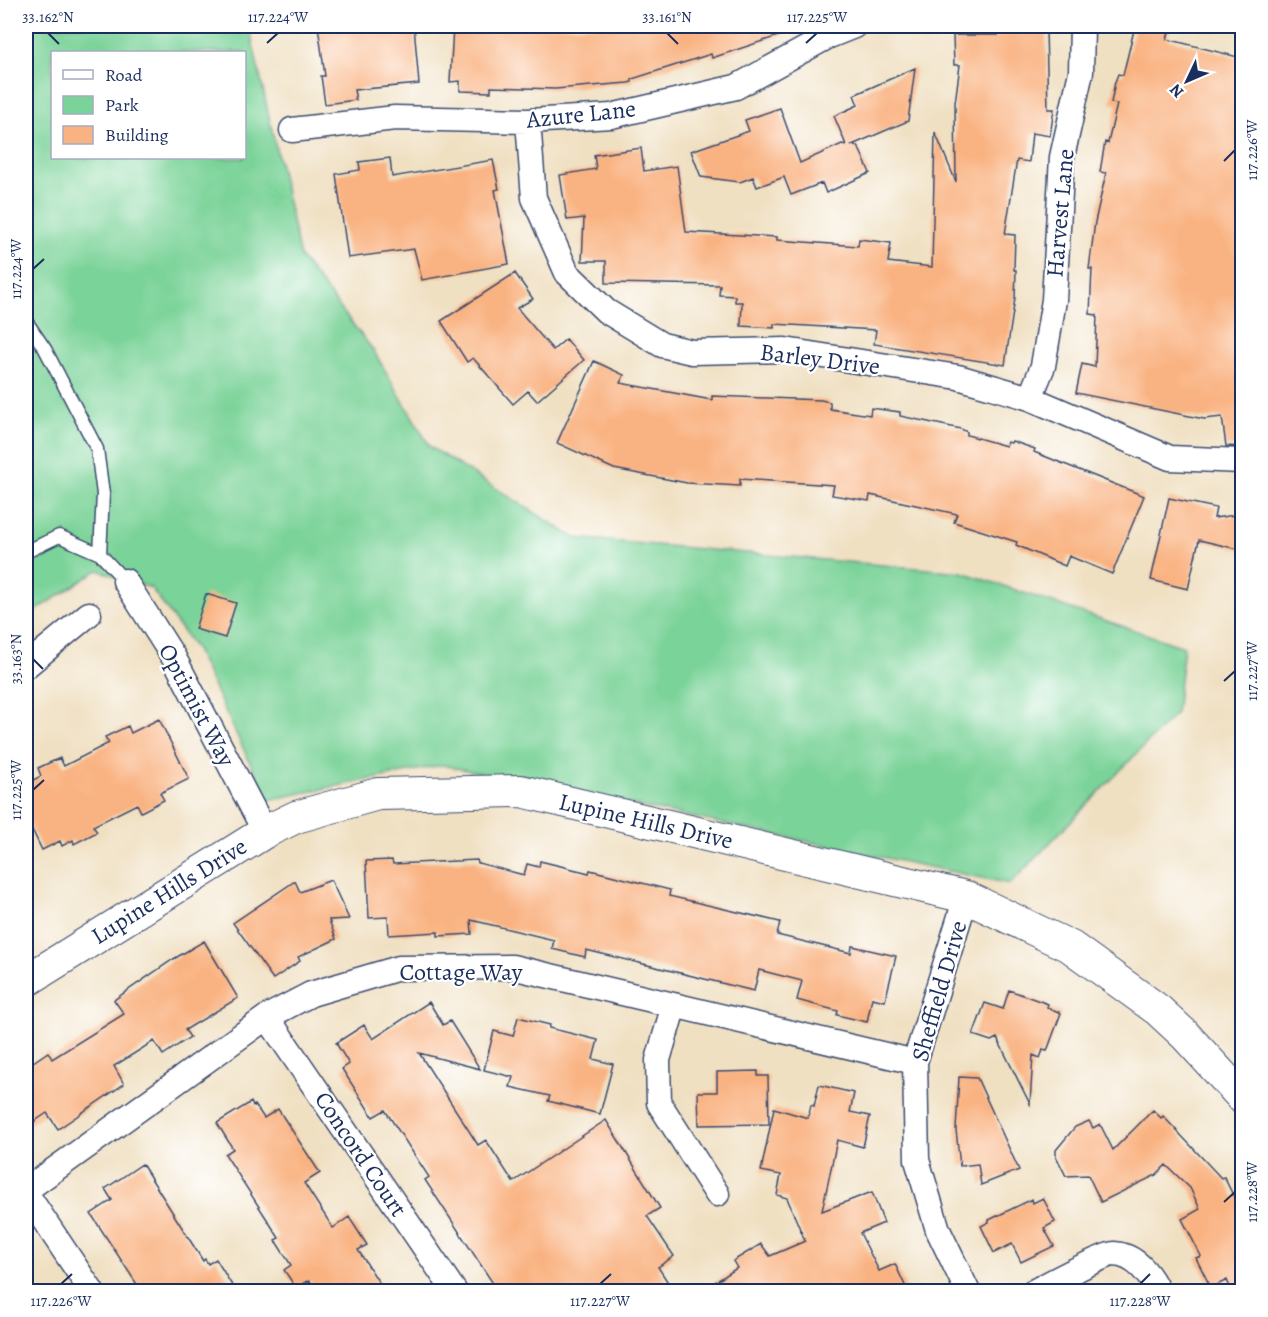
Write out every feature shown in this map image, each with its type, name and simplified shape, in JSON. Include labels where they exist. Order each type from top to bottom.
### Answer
[{"type":"street","name":"Azure Lane","points":[[292,130],[395,118],[528,121],[611,116],[736,87],[829,36],[854,26]]},
{"type":"street","name":"Harvest Lane","points":[[1030,399],[1043,366],[1054,300],[1062,158],[1081,72],[1082,26]]},
{"type":"street","name":"Barley Drive","points":[[528,121],[534,198],[567,273],[606,311],[662,345],[692,352],[785,350],[958,377],[1030,399],[1170,458],[1242,461]]},
{"type":"street","name":"Optimist Way","points":[[124,581],[174,658],[265,832]]},
{"type":"street","points":[[26,666],[89,614]]},
{"type":"street","name":"Lupine Hills Drive","points":[[26,981],[265,832],[296,817],[378,794],[521,791],[966,897],[1071,947],[1158,1010],[1185,1035],[1242,1097]]},
{"type":"street","name":"Sheffield Drive","points":[[966,897],[915,1062],[917,1160],[938,1230],[968,1292]]},
{"type":"street","name":"Cottage Way","points":[[26,1192],[267,1017],[311,994],[399,968],[512,967],[915,1062]]},
{"type":"street","points":[[674,1005],[658,1060],[659,1103],[717,1194]]},
{"type":"street","name":"Concord Court","points":[[267,1017],[455,1292]]},
{"type":"street","points":[[26,1192],[92,1292]]},
{"type":"street","points":[[1033,1292],[1112,1254],[1129,1257],[1152,1278],[1158,1292]]},
{"type":"lane","points":[[26,321],[45,349],[96,449],[103,494],[100,554]]},
{"type":"lane","points":[[26,552],[59,536],[100,554],[124,581]]},
{"type":"green space","points":[[26,26],[249,26],[300,257],[373,350],[430,447],[575,538],[962,572],[1184,647],[1176,713],[1010,884],[442,765],[268,800],[196,650],[151,588],[98,570],[26,617]]},
{"type":"building","points":[[318,26],[414,26],[419,84],[354,90],[356,100],[325,104],[321,76],[325,76]]},
{"type":"building","points":[[453,26],[796,26],[796,30],[712,58],[711,54],[632,79],[632,82],[628,83],[555,89],[491,87],[491,92],[460,91],[460,81],[450,82]]},
{"type":"building","points":[[1135,26],[1171,26],[1167,39],[1242,58],[1242,447],[1226,446],[1222,417],[1204,419],[1076,393],[1082,364],[1095,367],[1097,315],[1090,314],[1092,269],[1089,269],[1095,222],[1106,173],[1100,172],[1105,142],[1108,143],[1117,104],[1111,103],[1115,82],[1118,74],[1123,75]]},
{"type":"building","points":[[998,27],[1030,27],[1030,30],[1046,30],[1048,109],[1054,109],[1050,136],[1032,133],[1029,162],[1017,160],[1005,234],[1015,235],[1014,270],[1016,270],[1015,298],[1005,365],[874,344],[876,330],[774,324],[774,328],[741,326],[742,302],[735,302],[735,296],[719,295],[720,285],[606,283],[606,261],[582,261],[584,218],[567,220],[560,175],[596,169],[594,155],[641,148],[644,171],[677,166],[686,232],[777,237],[777,240],[858,246],[859,239],[891,243],[888,262],[932,267],[935,132],[956,182],[955,103],[960,65],[954,65],[953,35],[998,35]]},
{"type":"building","points":[[915,68],[908,121],[852,145],[858,146],[870,173],[826,193],[822,183],[791,195],[784,177],[757,187],[753,177],[740,182],[701,177],[691,151],[749,131],[745,120],[780,108],[800,163],[842,144],[846,145],[834,116],[858,105],[854,95]]},
{"type":"building","points":[[390,158],[392,177],[493,160],[499,189],[495,190],[509,264],[422,280],[414,249],[348,258],[336,174],[360,170],[359,162]]},
{"type":"building","points":[[515,273],[533,299],[517,308],[553,350],[566,339],[584,360],[537,401],[528,391],[513,404],[473,358],[467,362],[441,321]]},
{"type":"building","points":[[594,361],[624,375],[620,383],[712,400],[712,396],[821,400],[830,402],[830,409],[870,415],[871,408],[900,412],[900,416],[961,429],[967,432],[967,435],[1006,446],[1007,442],[1012,441],[1144,496],[1112,574],[1069,556],[1065,566],[1016,545],[1017,542],[954,522],[957,514],[870,495],[869,501],[832,495],[834,485],[740,479],[740,486],[687,483],[614,469],[557,443]]},
{"type":"building","points":[[1169,498],[1216,508],[1214,518],[1242,514],[1242,550],[1199,540],[1188,589],[1151,580]]},
{"type":"building","points":[[206,594],[236,603],[225,638],[195,629]]},
{"type":"building","points":[[159,719],[189,779],[160,793],[164,800],[141,812],[137,804],[93,826],[97,832],[74,844],[73,840],[62,846],[60,841],[42,850],[26,817],[26,784],[41,776],[38,768],[60,758],[64,766],[109,743],[105,737],[128,726],[131,733]]},
{"type":"building","points":[[392,860],[393,864],[477,860],[478,863],[524,875],[527,864],[539,867],[540,861],[589,873],[590,870],[670,890],[669,896],[780,922],[777,935],[851,953],[852,946],[896,956],[885,1001],[872,998],[867,1022],[837,1015],[838,1011],[797,1000],[802,981],[759,970],[754,991],[586,950],[585,957],[552,949],[554,940],[471,920],[472,934],[438,936],[438,932],[389,935],[388,917],[369,918],[366,861]]},
{"type":"building","points":[[331,880],[349,919],[329,920],[336,939],[298,957],[300,961],[273,979],[233,923],[295,881],[300,892]]},
{"type":"building","points":[[204,941],[238,998],[185,1030],[190,1037],[163,1055],[154,1041],[114,1066],[124,1084],[58,1129],[47,1113],[26,1127],[26,1067],[48,1052],[52,1059],[124,1014],[114,1000]]},
{"type":"building","points":[[1009,990],[1048,1004],[1047,1007],[1061,1013],[1047,1051],[1043,1050],[1040,1058],[1033,1055],[1030,1104],[997,1038],[991,1041],[973,1035],[985,1003],[1003,1009]]},
{"type":"building","points":[[429,1002],[443,1025],[450,1021],[480,1069],[419,1053],[478,1145],[486,1140],[513,1182],[606,1120],[660,1208],[647,1216],[674,1256],[658,1267],[669,1284],[657,1292],[498,1291],[425,1180],[429,1177],[385,1110],[373,1117],[342,1069],[349,1064],[336,1043],[364,1025],[373,1039]]},
{"type":"building","points":[[518,1017],[550,1025],[549,1028],[598,1040],[593,1059],[613,1064],[600,1114],[548,1101],[550,1096],[510,1087],[513,1077],[484,1070],[494,1031],[513,1036]]},
{"type":"building","points":[[758,1071],[758,1076],[768,1076],[769,1124],[699,1125],[698,1092],[717,1092],[717,1072]]},
{"type":"building","points":[[959,1077],[977,1078],[1019,1170],[981,1185],[978,1164],[960,1166],[956,1130]]},
{"type":"building","points":[[819,1085],[854,1093],[850,1112],[870,1116],[863,1147],[837,1140],[822,1211],[872,1192],[884,1223],[860,1233],[879,1271],[895,1264],[908,1292],[700,1292],[737,1268],[733,1261],[761,1244],[770,1256],[805,1241],[787,1198],[777,1195],[781,1175],[761,1171],[774,1108],[808,1118],[811,1105],[814,1106]]},
{"type":"building","points":[[251,1102],[264,1118],[278,1109],[320,1173],[304,1183],[333,1228],[349,1217],[367,1245],[358,1250],[380,1284],[369,1292],[317,1292],[310,1281],[296,1288],[284,1270],[291,1265],[275,1240],[279,1238],[225,1154],[233,1149],[217,1123]]},
{"type":"building","points":[[1153,1110],[1161,1118],[1163,1116],[1221,1178],[1224,1177],[1234,1197],[1242,1188],[1242,1292],[1232,1292],[1227,1280],[1211,1288],[1196,1258],[1201,1256],[1182,1219],[1200,1209],[1190,1188],[1166,1165],[1156,1175],[1101,1202],[1088,1175],[1066,1176],[1056,1156],[1056,1150],[1075,1127],[1089,1121],[1093,1128],[1100,1124],[1113,1150]]},
{"type":"building","points":[[142,1164],[203,1261],[205,1259],[208,1264],[216,1259],[236,1292],[142,1292],[91,1214],[112,1200],[105,1189]]},
{"type":"building","points":[[1043,1198],[1055,1222],[1044,1228],[1054,1246],[1021,1262],[1012,1244],[994,1253],[981,1226],[1032,1199],[1033,1203]]}]
